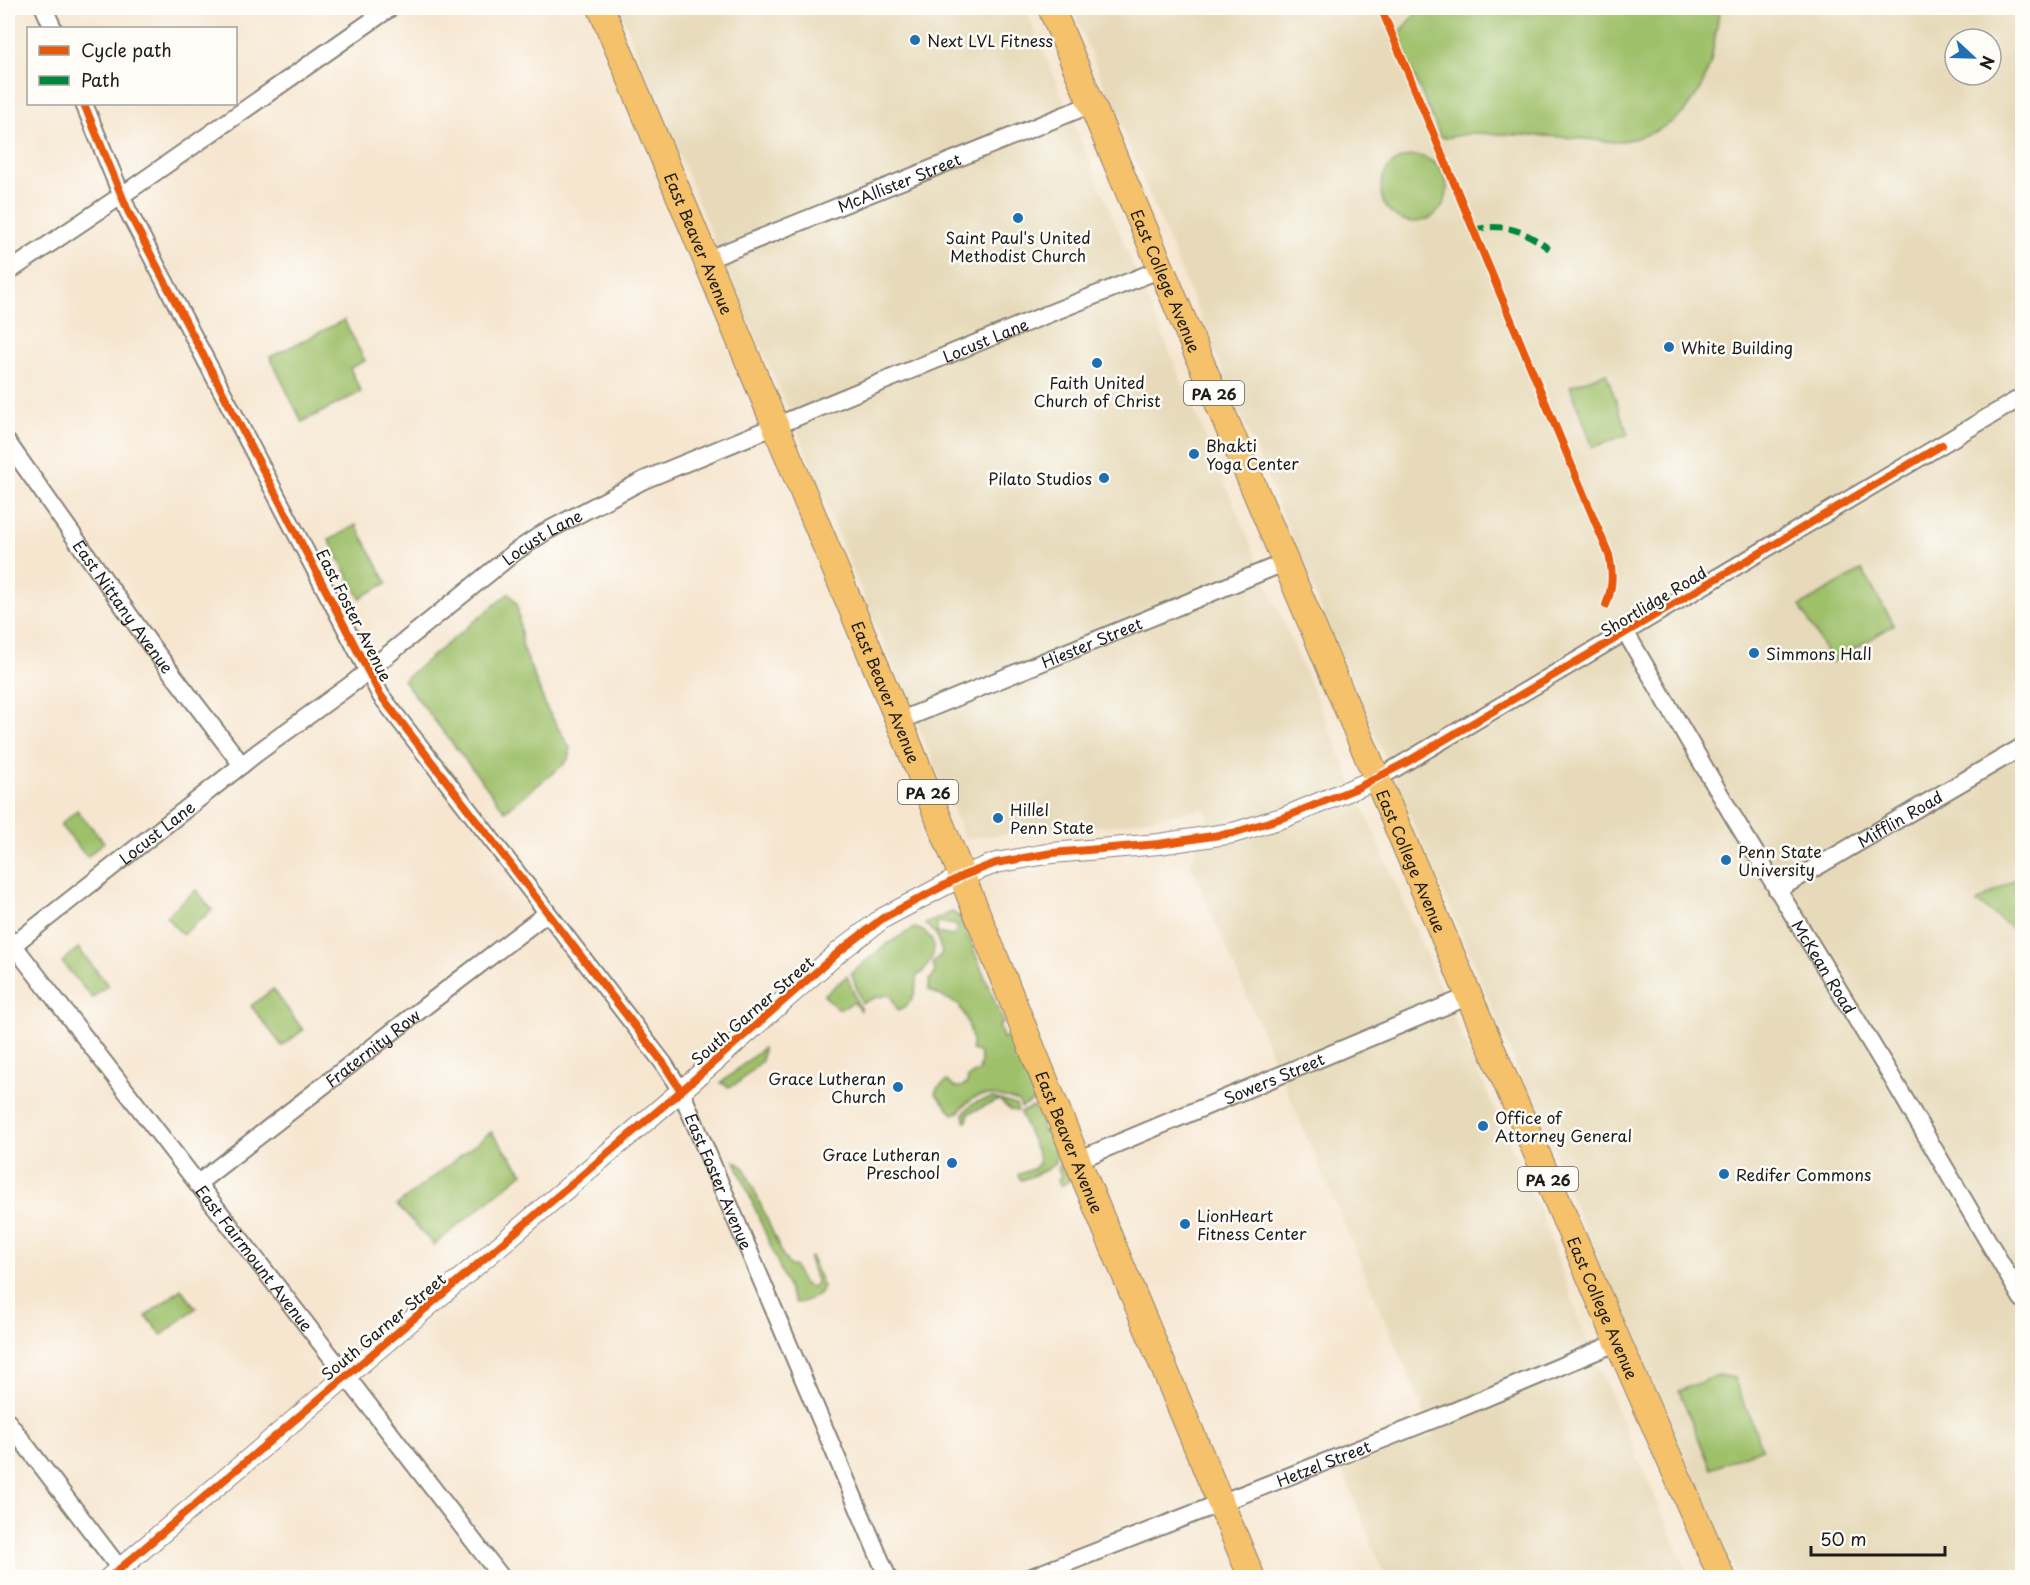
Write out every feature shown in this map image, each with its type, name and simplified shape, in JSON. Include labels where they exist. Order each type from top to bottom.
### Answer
[{"type":"main road","name":"East Beaver Avenue","points":[[601,8],[899,721],[1252,1578]]},
{"type":"main road","name":"East College Avenue","points":[[1052,8],[1469,996],[1722,1578]]},
{"type":"street","points":[[44,8],[53,27]]},
{"type":"street","points":[[8,272],[390,8]]},
{"type":"street","name":"McAllister Street","points":[[706,260],[1092,104]]},
{"type":"street","name":"East Foster Avenue","points":[[84,105],[128,211],[381,696],[664,1064],[681,1091],[888,1578]]},
{"type":"street","name":"Locust Lane","points":[[9,944],[368,670],[515,552],[545,532],[644,480],[1161,269]]},
{"type":"street","name":"Shortlidge Road","points":[[1377,779],[2022,397]]},
{"type":"street","name":"East Nittany Avenue","points":[[8,443],[152,647],[242,765]]},
{"type":"street","name":"Hiester Street","points":[[899,721],[1286,562]]},
{"type":"street","name":"McKean Road","points":[[1626,633],[2022,1299]]},
{"type":"street","name":"Mifflin Road","points":[[1777,890],[2022,747]]},
{"type":"street","name":"South Garner Street","points":[[119,1574],[345,1376],[681,1091],[873,924],[962,876],[996,863],[1026,857],[1159,844],[1233,833],[1285,817],[1377,779]]},
{"type":"street","name":"Fraternity Row","points":[[197,1184],[547,913]]},
{"type":"street","name":"East Fairmount Avenue","points":[[9,944],[502,1578]]},
{"type":"street","name":"Sowers Street","points":[[1078,1160],[1469,996]]},
{"type":"street","name":"Hetzel Street","points":[[1029,1578],[1445,1416],[1618,1342]]},
{"type":"street","points":[[8,1422],[119,1574]]},
{"type":"shaded area","points":[[619,8],[1025,8],[1272,595],[1440,987],[1541,1213],[1586,1338],[1690,1577],[1385,1577],[1342,1469],[1432,1435],[1191,865],[1208,815],[1203,808],[1116,825],[965,838],[847,556],[803,444],[713,238]]},
{"type":"shaded area","name":"Penn State University","points":[[1072,8],[2022,8],[2022,1577],[1738,1577],[1610,1291],[1464,940],[1340,654]]},
{"type":"green space","points":[[1421,8],[1720,8],[1711,61],[1701,89],[1683,113],[1654,132],[1616,142],[1472,133],[1445,138],[1440,136],[1397,36]]},
{"type":"green space","points":[[1414,156],[1426,159],[1437,166],[1444,177],[1447,189],[1444,201],[1437,212],[1426,219],[1414,222],[1402,219],[1391,212],[1384,201],[1381,189],[1384,177],[1391,166],[1402,159]]},
{"type":"green space","points":[[344,320],[365,361],[350,368],[361,392],[302,422],[270,357]]},
{"type":"green space","points":[[1606,373],[1628,434],[1593,447],[1570,386]]},
{"type":"green space","points":[[356,525],[387,583],[360,598],[329,540]]},
{"type":"green space","points":[[1862,570],[1894,625],[1832,662],[1800,606]]},
{"type":"green space","points":[[509,593],[517,604],[523,648],[547,709],[570,751],[563,765],[505,811],[403,680]]},
{"type":"green space","points":[[77,810],[104,842],[87,857],[60,825]]},
{"type":"green space","points":[[2022,875],[2022,936],[1977,902]]},
{"type":"green space","points":[[196,890],[212,910],[182,935],[166,916]]},
{"type":"green space","points":[[952,912],[960,917],[1004,1023],[999,1025],[1003,1038],[1009,1036],[1036,1100],[1021,1108],[1019,1102],[1010,1099],[994,1095],[979,1096],[953,1114],[935,1093],[937,1088],[947,1081],[955,1087],[961,1087],[967,1083],[968,1077],[979,1071],[981,1060],[979,1052],[971,1050],[971,1033],[959,1005],[929,990],[929,981],[935,973],[933,963],[942,953],[936,934],[925,924]],"holes":[[[939,922],[955,925],[956,933],[952,936],[937,933]]]},
{"type":"green space","points":[[914,928],[927,934],[934,949],[928,965],[921,974],[918,974],[912,999],[898,1011],[890,995],[862,1003],[851,973],[887,944]]},
{"type":"green space","points":[[78,948],[108,985],[92,998],[62,962]]},
{"type":"green space","points":[[847,976],[860,1010],[853,1002],[838,1008],[824,995]]},
{"type":"green space","points":[[273,989],[303,1030],[282,1046],[251,1006]]},
{"type":"green space","points":[[763,1048],[762,1061],[738,1083],[729,1087],[721,1083]]},
{"type":"green space","points":[[993,1098],[1016,1105],[1018,1111],[1010,1110],[999,1100],[969,1113],[965,1121],[964,1113],[970,1106]]},
{"type":"green space","points":[[1033,1107],[1036,1108],[1042,1120],[1041,1125],[1044,1132],[1049,1130],[1054,1142],[1056,1158],[1054,1164],[1049,1168],[1022,1180],[1018,1175],[1035,1168],[1039,1163],[1038,1155],[1020,1113]]},
{"type":"green space","points":[[491,1132],[523,1173],[434,1245],[397,1205]]},
{"type":"green space","points":[[1061,1160],[1070,1181],[1060,1186],[1058,1180],[1061,1176],[1058,1168]]},
{"type":"green space","points":[[735,1161],[744,1167],[784,1258],[790,1266],[794,1266],[803,1283],[810,1287],[814,1286],[816,1281],[809,1259],[811,1257],[823,1287],[816,1296],[795,1304]]},
{"type":"green space","points":[[181,1289],[196,1308],[162,1335],[146,1316]]},
{"type":"green space","points":[[1718,1375],[1734,1378],[1762,1448],[1711,1469],[1679,1391]]},
{"type":"marked path","points":[[1473,230],[1494,227],[1514,230],[1532,237],[1549,249]]},
{"type":"cycle path","points":[[1381,8],[1609,555],[1612,580],[1606,605]]},
{"type":"cycle path","points":[[84,105],[128,211],[381,696],[664,1064],[681,1091]]},
{"type":"cycle path","points":[[109,1578],[681,1091],[840,951],[883,918],[962,876],[996,863],[1052,853],[1159,844],[1233,833],[1285,817],[1357,788],[1407,762],[1942,445]]},
{"type":"place","name":"Next LVL Fitness","points":[[915,40]]},
{"type":"place","name":"Saint Paul's United Methodist Church","points":[[1018,218]]},
{"type":"place","name":"White Building","points":[[1669,347]]},
{"type":"place","name":"Faith United Church of Christ","points":[[1097,363]]},
{"type":"place","name":"Bhakti Yoga Center","points":[[1194,454]]},
{"type":"place","name":"Pilato Studios","points":[[1104,478]]},
{"type":"place","name":"Simmons Hall","points":[[1754,653]]},
{"type":"place","name":"Hillel Penn State","points":[[998,818]]},
{"type":"place","name":"Penn State University","points":[[1726,860]]},
{"type":"place","name":"Grace Lutheran Church","points":[[898,1087]]},
{"type":"place","name":"Office of Attorney General","points":[[1483,1126]]},
{"type":"place","name":"Grace Lutheran Preschool","points":[[952,1163]]},
{"type":"place","name":"Redifer Commons","points":[[1724,1174]]},
{"type":"place","name":"LionHeart Fitness Center","points":[[1185,1224]]}]
